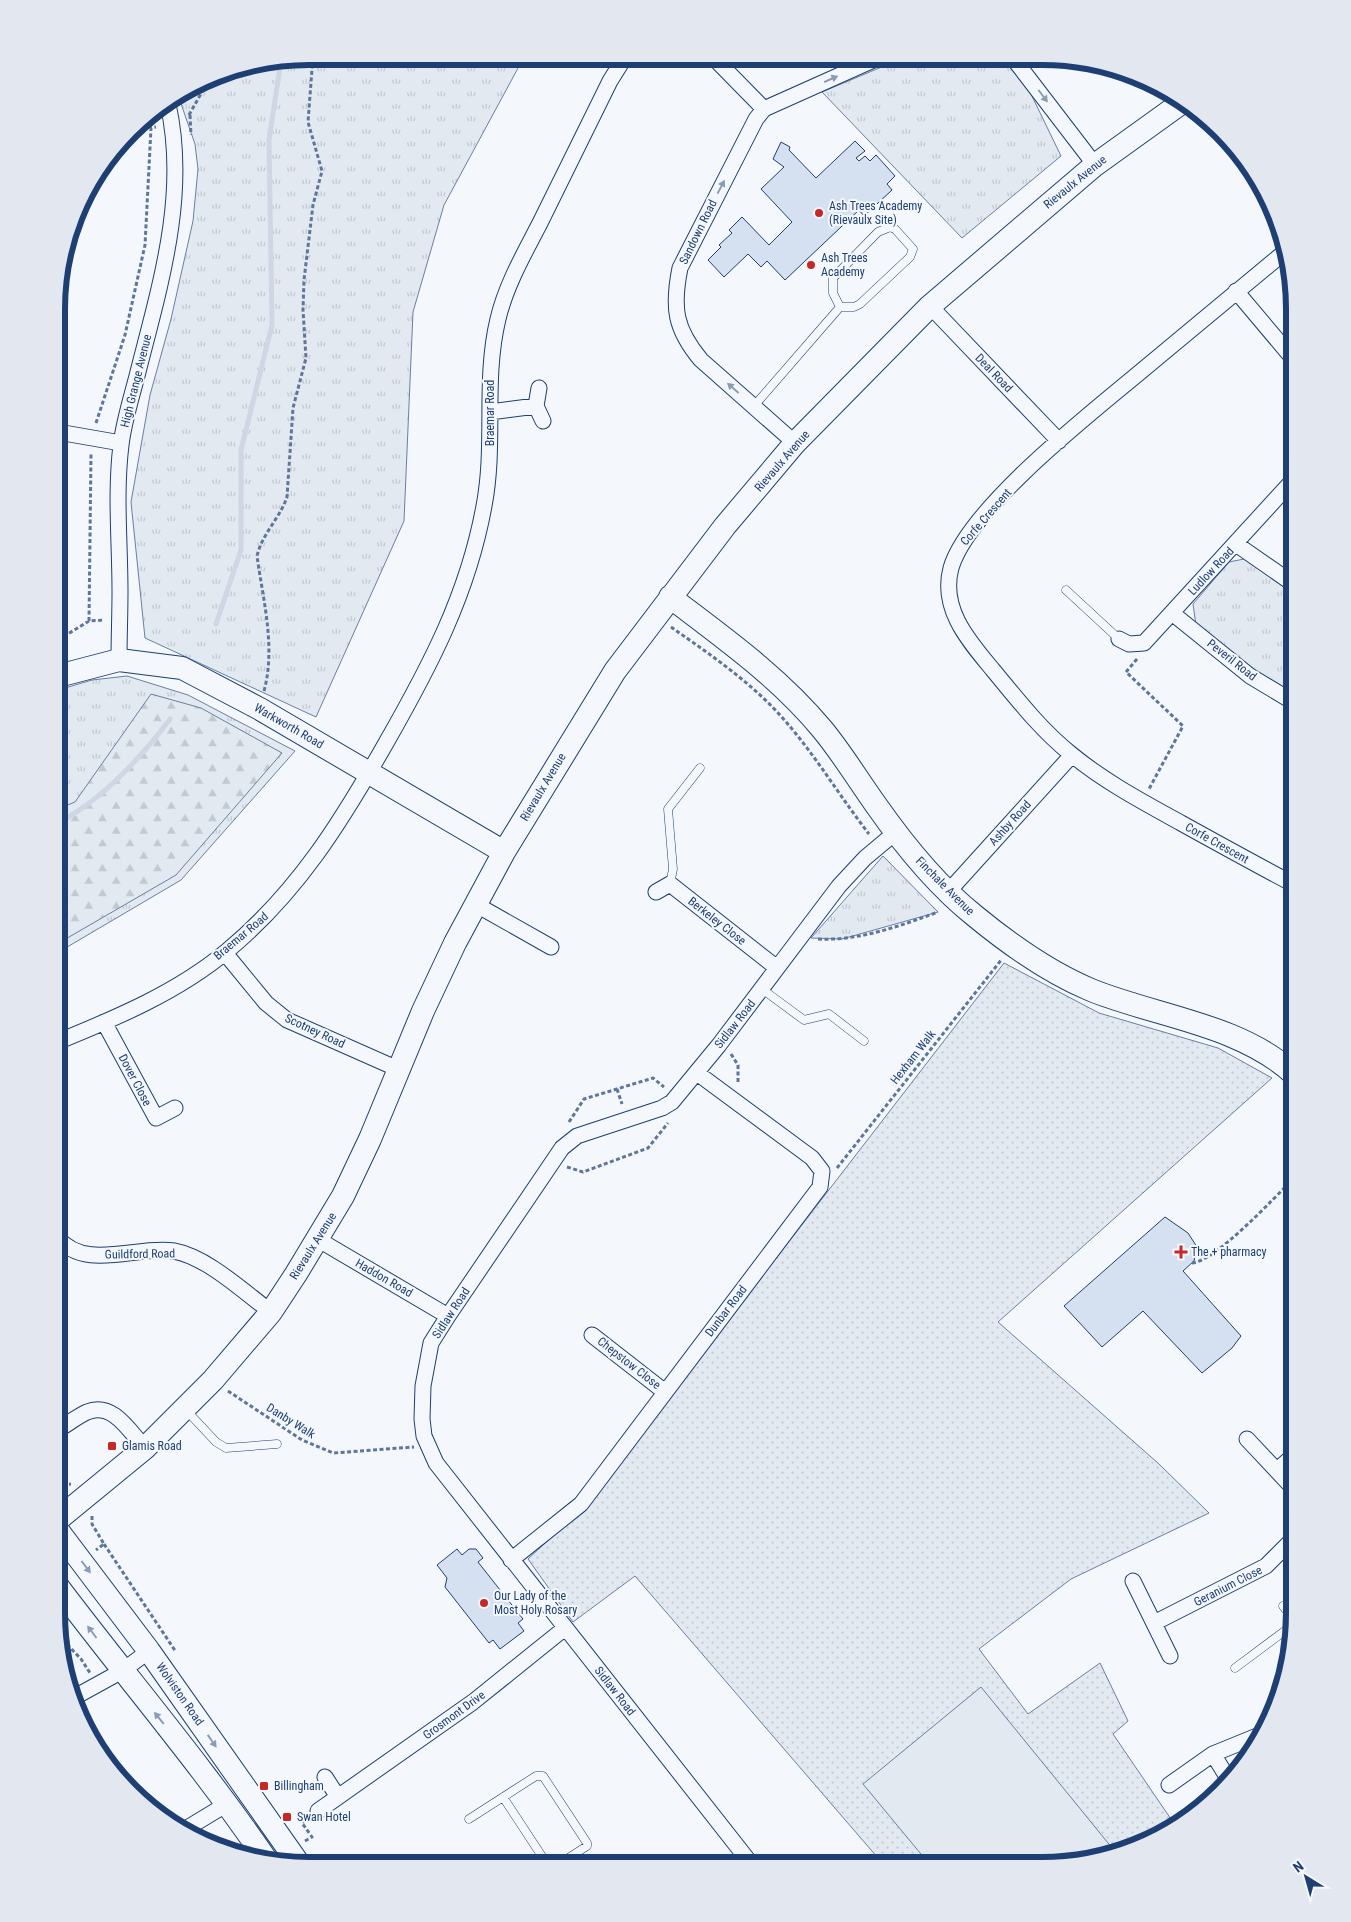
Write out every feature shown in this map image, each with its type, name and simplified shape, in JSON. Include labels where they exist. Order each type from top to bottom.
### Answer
[{"type":"street","name":"Braemar Road","points":[[65,1039],[167,991],[225,953],[270,912],[323,848],[369,773],[419,685],[452,619],[469,572],[485,504],[490,458],[491,355],[507,290],[610,81],[620,65]]},
{"type":"street","points":[[721,65],[764,109],[862,65]]},
{"type":"street","points":[[1018,65],[1095,165]]},
{"type":"street","name":"Rievaulx Avenue","points":[[65,1514],[145,1448],[213,1380],[271,1312],[319,1240],[362,1155],[423,1010],[475,904],[504,852],[615,671],[670,597],[795,443],[930,306],[1095,165],[1177,106]]},
{"type":"street","name":"High Grange Avenue","points":[[119,660],[120,618],[117,496],[121,443],[160,287],[170,230],[176,186],[175,144],[169,109]]},
{"type":"street","name":"Sandown Road","points":[[764,109],[756,120],[686,253],[676,288],[679,326],[691,348],[701,360],[795,443]]},
{"type":"street","name":"Corfe Crescent","points":[[1280,256],[1058,441],[1005,493],[966,536],[955,558],[949,584],[950,602],[955,618],[965,637],[1026,710],[1072,755],[1122,791],[1286,882]]},
{"type":"street","points":[[1236,292],[1286,350]]},
{"type":"street","name":"Deal Road","points":[[930,306],[1058,441]]},
{"type":"street","points":[[539,388],[536,406],[543,420]]},
{"type":"street","points":[[490,412],[536,406]]},
{"type":"street","points":[[65,433],[121,443]]},
{"type":"street","name":"Ludlow Road","points":[[1144,643],[1286,488]]},
{"type":"street","points":[[1236,544],[1286,580]]},
{"type":"street","name":"Finchale Avenue","points":[[670,597],[742,651],[796,700],[846,760],[896,832],[948,892],[974,916],[1013,945],[1089,989],[1237,1038],[1267,1054],[1286,1068]]},
{"type":"street","name":"Peveril Road","points":[[1172,613],[1250,676],[1286,698]]},
{"type":"street","points":[[1119,639],[1137,646],[1144,643]]},
{"type":"street","name":"Warkworth Road","points":[[65,674],[119,660],[182,668],[260,708],[504,852]]},
{"type":"street","name":"Ashby Road","points":[[948,892],[1072,755]]},
{"type":"street","name":"Sidlaw Road","points":[[746,1857],[436,1464],[428,1446],[422,1419],[427,1355],[431,1344],[448,1316],[554,1159],[569,1141],[577,1136],[662,1108],[674,1099],[719,1045],[839,886],[865,858],[896,832]]},
{"type":"street","points":[[656,892],[670,884]]},
{"type":"street","name":"Berkeley Close","points":[[670,884],[777,968]]},
{"type":"street","points":[[475,904],[551,947]]},
{"type":"street","name":"Scotney Road","points":[[225,953],[266,1003],[287,1020],[398,1069]]},
{"type":"street","name":"Dover Close","points":[[104,1022],[156,1118],[175,1108]]},
{"type":"street","points":[[697,1073],[812,1158],[822,1171]]},
{"type":"street","name":"Dunbar Road","points":[[511,1560],[581,1504],[820,1187],[822,1171]]},
{"type":"street","name":"Haddon Road","points":[[319,1240],[448,1316]]},
{"type":"street","name":"Guildford Road","points":[[65,1245],[89,1255],[172,1251],[195,1258],[271,1312]]},
{"type":"street","name":"Chepstow Close","points":[[592,1335],[665,1392]]},
{"type":"street","points":[[65,1425],[87,1412],[104,1410],[117,1417],[145,1448]]},
{"type":"street","points":[[1247,1439],[1286,1480]]},
{"type":"street","points":[[1277,1470],[1286,1462]]},
{"type":"street","name":"Wolviston Road","points":[[65,1540],[149,1651],[293,1856]]},
{"type":"street","name":"Geranium Close","points":[[1154,1623],[1266,1566],[1286,1546]]},
{"type":"street","points":[[1134,1581],[1170,1656]]},
{"type":"street","points":[[65,1596],[227,1804],[260,1852]]},
{"type":"street","name":"Grosmont Drive","points":[[318,1811],[473,1702],[566,1628]]},
{"type":"street","points":[[79,1695],[122,1671],[149,1651]]},
{"type":"street","points":[[1169,1785],[1213,1754],[1251,1739]]},
{"type":"street","points":[[1213,1754],[1225,1774]]},
{"type":"street","points":[[325,1777],[338,1797]]},
{"type":"street","points":[[191,1826],[248,1791]]},
{"type":"lane","points":[[890,227],[895,230],[913,249],[910,257],[860,304],[854,308],[840,307],[833,293],[834,278],[878,232],[890,227]]},
{"type":"lane","points":[[754,406],[840,307]]},
{"type":"lane","points":[[1066,590],[1119,639]]},
{"type":"lane","points":[[670,884],[673,869],[668,810],[700,768]]},
{"type":"lane","points":[[762,989],[804,1020],[829,1014],[864,1041]]},
{"type":"lane","points":[[185,1408],[216,1442],[226,1448],[277,1444]]},
{"type":"lane","points":[[1283,1606],[1286,1610]]},
{"type":"lane","points":[[1235,1668],[1285,1631]]},
{"type":"lane","points":[[469,1818],[536,1776],[543,1776],[587,1842],[587,1846],[570,1857]]},
{"type":"lane","points":[[503,1797],[542,1857]]},
{"type":"path","points":[[260,708],[269,672],[268,631],[257,556],[260,545],[284,508],[287,497],[294,408],[306,358],[303,310],[304,280],[313,205],[322,172],[308,122],[312,65]]},
{"type":"path","points":[[152,128],[172,125],[190,114],[204,89]]},
{"type":"path","points":[[190,114],[191,142]]},
{"type":"path","points":[[89,621],[91,438],[125,336],[145,245],[152,128],[151,124]]},
{"type":"path","points":[[65,636],[89,621],[120,618]]},
{"type":"path","points":[[1142,802],[1183,726],[1126,672],[1142,654],[1144,643]]},
{"type":"path","points":[[811,938],[840,940],[912,922],[938,912]]},
{"type":"path","name":"Hexham Walk","points":[[822,1171],[837,1169],[1013,945]]},
{"type":"path","points":[[719,1045],[734,1057],[738,1065],[738,1084],[730,1097]]},
{"type":"path","points":[[554,1159],[573,1171],[582,1172],[648,1148],[674,1116],[674,1099],[653,1078],[584,1099],[567,1124],[569,1141]]},
{"type":"path","points":[[1192,1262],[1200,1262],[1234,1236],[1286,1186]]},
{"type":"path","name":"Danby Walk","points":[[213,1380],[302,1440],[332,1453],[428,1446]]},
{"type":"path","points":[[67,1644],[81,1659],[97,1685]]},
{"type":"path","points":[[302,1823],[312,1837]]},
{"type":"green space","points":[[309,65],[520,65],[444,205],[413,312],[404,521],[316,717],[145,638],[131,502],[150,395],[171,319],[193,221],[198,169],[195,144],[180,102],[201,90],[246,73],[277,67]]},
{"type":"green space","points":[[886,65],[1008,65],[1029,90],[1061,156],[962,238],[822,92]]},
{"type":"green space","points":[[1244,559],[1286,589],[1286,691],[1260,675],[1196,625],[1193,604],[1229,562]]},
{"type":"green space","points":[[127,676],[188,695],[295,751],[181,880],[65,948],[65,688],[92,680]]},
{"type":"green space","points":[[151,694],[201,708],[282,753],[176,875],[65,939],[65,806],[75,802]]},
{"type":"green space","points":[[883,856],[938,912],[842,939],[811,938]]},
{"type":"green space","points":[[1004,963],[1099,1013],[1218,1048],[1272,1078],[998,1322],[1159,1464],[1209,1513],[1071,1579],[979,1649],[1028,1714],[1100,1663],[1128,1721],[1113,1734],[1171,1820],[1150,1832],[1120,1844],[1074,1855],[1042,1857],[877,1857],[635,1576],[573,1622],[528,1559],[585,1506]]},
{"type":"green space","points":[[981,1687],[1111,1847],[1074,1855],[1042,1857],[923,1857],[863,1784]]},
{"type":"building","name":"Ash Trees Academy (Rievaulx Site)","points":[[855,141],[865,151],[856,158],[859,161],[865,156],[870,161],[876,155],[895,176],[887,184],[892,190],[864,216],[859,210],[785,280],[767,261],[761,267],[748,254],[724,277],[708,260],[721,247],[719,245],[732,233],[729,230],[742,217],[769,245],[792,222],[761,189],[784,167],[773,159],[781,142],[790,147],[789,150],[816,178]]},
{"type":"building","points":[[1165,1217],[1188,1233],[1197,1247],[1194,1261],[1183,1271],[1241,1336],[1232,1348],[1202,1373],[1143,1311],[1102,1347],[1064,1306]]},
{"type":"building","name":"Our Lady of the Most Holy Rosary","points":[[457,1549],[462,1555],[469,1549],[476,1549],[483,1558],[478,1562],[523,1619],[518,1623],[524,1631],[500,1649],[493,1640],[489,1643],[445,1587],[447,1578],[437,1565]]},
{"type":"waterway","points":[[216,624],[241,550],[241,450],[272,325],[269,140],[280,67]]},
{"type":"waterway","points":[[65,819],[90,802],[120,777],[170,719]]},
{"type":"place","name":"Ash Trees Academy (Rievaulx Site)","points":[[819,213]]},
{"type":"place","name":"Ash Trees Academy","points":[[811,265]]},
{"type":"place","name":"The + pharmacy","points":[[1181,1252]]},
{"type":"place","name":"Glamis Road","points":[[112,1446]]},
{"type":"place","name":"Our Lady of the Most Holy Rosary","points":[[484,1603]]},
{"type":"place","name":"Billingham","points":[[264,1786]]},
{"type":"place","name":"Swan Hotel","points":[[287,1817]]}]
